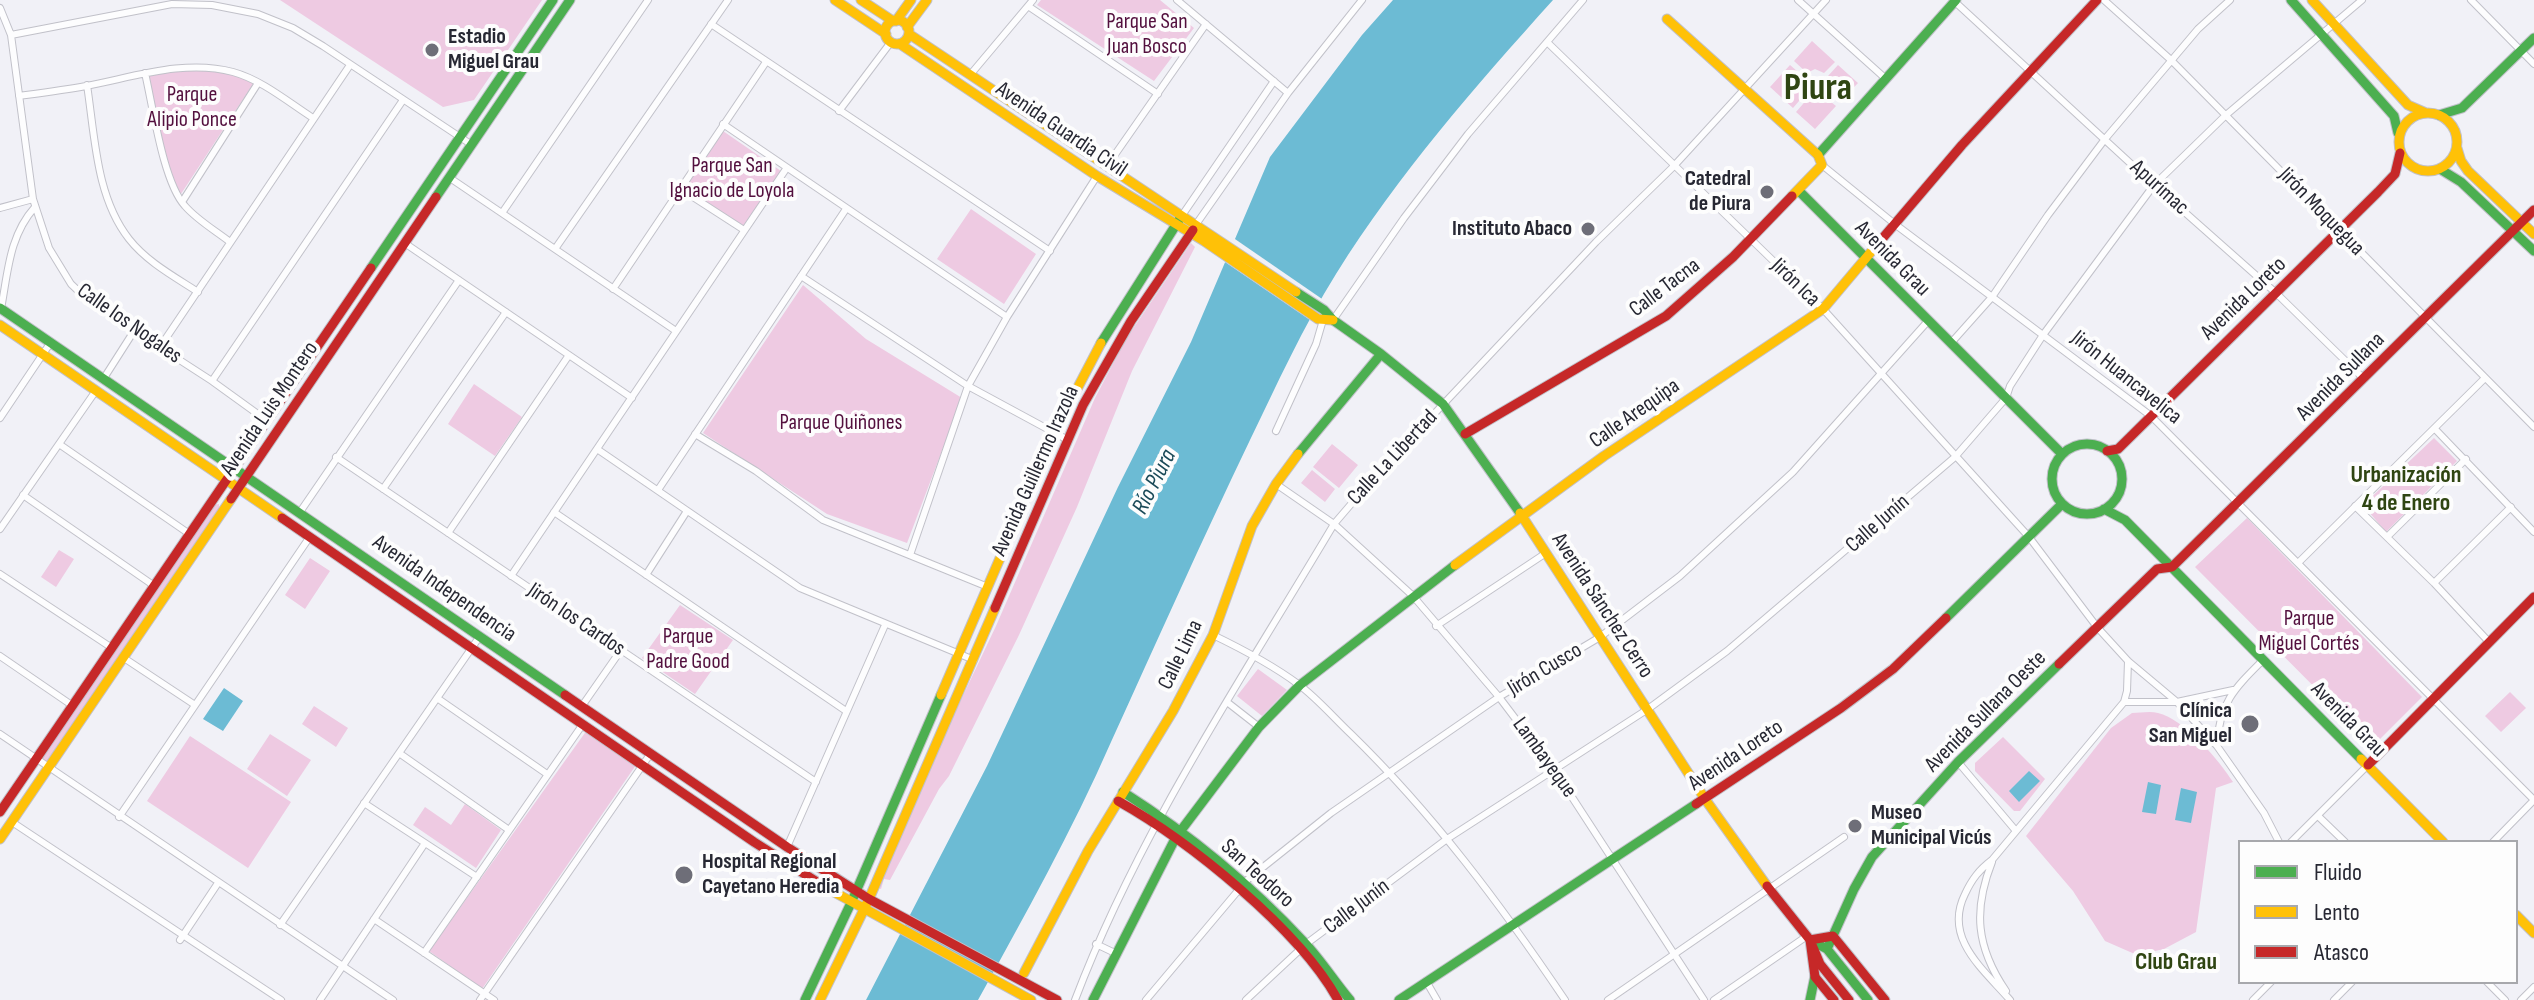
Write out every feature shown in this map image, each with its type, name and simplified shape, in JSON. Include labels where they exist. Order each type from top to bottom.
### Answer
[{"type":"main road","name":"Avenida Luis Montero","points":[[0,812],[553,0]]},
{"type":"main road","name":"Avenida Luis Montero","points":[[0,839],[570,0]]},
{"type":"main road","points":[[861,0],[895,21]]},
{"type":"main road","points":[[911,0],[886,28],[892,40],[906,40],[908,31],[927,0]]},
{"type":"main road","name":"Calle Arequipa","points":[[1093,1000],[1179,834],[1259,727],[1300,685],[1522,516],[1823,309],[1962,145],[2097,0]]},
{"type":"main road","points":[[2291,0],[2394,116],[2400,153],[2395,174],[2416,169],[2440,169],[2451,160],[2457,148]]},
{"type":"main road","points":[[2312,0],[2408,105],[2439,115],[2450,122],[2456,134]]},
{"type":"main road","name":"Avenida Guardia Civil","points":[[837,1],[1097,176],[1175,225],[1207,237]]},
{"type":"main road","name":"Calle Tacna","points":[[1465,434],[1666,316],[1799,191],[1820,160],[1886,79],[1954,1]]},
{"type":"main road","name":"Jirón Huancavelica","points":[[1667,19],[1746,88],[1820,160]]},
{"type":"main road","name":"Avenida Guardia Civil","points":[[895,21],[970,75],[1197,223],[1207,237]]},
{"type":"main road","points":[[2439,115],[2462,108],[2534,38]]},
{"type":"main road","points":[[2462,108],[2456,134],[2461,161],[2534,234]]},
{"type":"main road","points":[[2398,136],[2408,120],[2424,112]]},
{"type":"main road","points":[[1026,129],[1033,117]]},
{"type":"main road","points":[[2400,153],[2416,169]]},
{"type":"main road","points":[[2440,169],[2461,182],[2534,251]]},
{"type":"main road","name":"Avenida Loreto","points":[[2118,449],[2395,174]]},
{"type":"main road","name":"Avenida Grau","points":[[1799,191],[2062,454]]},
{"type":"main road","name":"Avenida Sullana","points":[[2172,567],[2534,210]]},
{"type":"main road","name":"Avenida Guillermo Irazola","points":[[805,1000],[851,903],[1054,433],[1083,374],[1152,258],[1183,214]]},
{"type":"main road","name":"Avenida Guillermo Irazola","points":[[820,1000],[869,899],[974,660],[1066,439],[1101,370],[1197,223]]},
{"type":"main road","name":"Avenida Sánchez Cerro","points":[[1207,237],[1381,354],[1443,404],[1522,516],[1705,799],[1808,938],[1820,964],[1849,1000]]},
{"type":"main road","points":[[1152,258],[1166,267]]},
{"type":"main road","name":"Avenida Independencia","points":[[1,308],[787,847],[869,899],[1010,974],[1023,977],[1057,1000]]},
{"type":"main road","name":"Avenida Independencia","points":[[0,325],[754,842],[886,923],[1031,1000]]},
{"type":"main road","name":"Calle Lima","points":[[1023,977],[1088,851],[1173,711],[1213,635],[1247,537],[1276,484],[1381,354]]},
{"type":"main road","points":[[2107,451],[2118,449],[2116,461],[2121,484],[2116,498],[2096,513],[2078,513],[2062,504],[2052,484],[2052,474],[2062,454],[2079,445],[2099,446],[2116,461]]},
{"type":"main road","name":"Avenida Grau","points":[[2116,498],[2125,520]]},
{"type":"main road","name":"Avenida Loreto","points":[[1399,1000],[1841,708],[1893,669],[2062,504]]},
{"type":"main road","name":"Avenida Grau","points":[[2104,509],[2125,520],[2441,840]]},
{"type":"main road","name":"Avenida Sullana Oeste","points":[[1827,949],[1872,857],[1958,762],[2157,569],[2172,567]]},
{"type":"main road","points":[[2368,765],[2534,597]]},
{"type":"main road","name":"San Teodoro","points":[[1121,796],[1179,834],[1241,887],[1303,947],[1350,1000]]},
{"type":"main road","points":[[2518,917],[2534,933]]},
{"type":"main road","points":[[1834,1000],[1815,977],[1808,938],[1833,936],[1885,1000]]},
{"type":"main road","name":"Avenida Sánchez Cerro","points":[[1808,938],[1827,949],[1865,999]]},
{"type":"main road","name":"San Teodoro","points":[[1303,947],[1338,1000]]},
{"type":"main road","points":[[1810,1000],[1815,977],[1827,949]]},
{"type":"main road","points":[[814,981],[826,987]]},
{"type":"street","points":[[502,213],[648,0]]},
{"type":"street","points":[[555,249],[728,0]]},
{"type":"street","points":[[1177,0],[1288,93]]},
{"type":"street","name":"Avenida Guillermo Irazola","points":[[1197,223],[1288,93],[1362,0]]},
{"type":"street","points":[[1276,431],[1316,344],[1324,317],[1468,134],[1583,0]]},
{"type":"street","points":[[1798,0],[1886,79]]},
{"type":"street","name":"Calle La Libertad","points":[[1075,1000],[1096,944],[1158,819],[1334,524],[1596,242],[1673,167],[1826,0]]},
{"type":"street","name":"Jirón Moquegua","points":[[2104,0],[2171,60],[2534,427]]},
{"type":"street","points":[[1951,343],[1992,297],[2105,139],[2198,29],[2230,0]]},
{"type":"street","name":"Calle Junín","points":[[1246,1000],[1303,947],[1447,839],[1648,709],[1727,651],[1955,457],[2006,398],[2010,386],[2043,335],[2154,185],[2226,115],[2362,0]]},
{"type":"street","points":[[2471,0],[2534,64]]},
{"type":"street","name":"Apurímac","points":[[1954,1],[2276,293],[2364,379]]},
{"type":"street","points":[[970,75],[1030,3],[1158,94]]},
{"type":"street","points":[[11,35],[172,4],[212,5],[258,14],[293,28],[472,145]]},
{"type":"street","name":"Calle los Nogales","points":[[0,8],[11,35],[34,203],[49,248],[71,284],[90,302],[266,420]]},
{"type":"street","points":[[711,24],[1050,251]]},
{"type":"street","points":[[1107,166],[1206,24]]},
{"type":"street","points":[[839,111],[892,40]]},
{"type":"street","name":"Jirón Ica","points":[[1547,42],[1823,309],[2029,537],[2097,627],[2128,661],[2177,702],[2217,746],[2264,813],[2278,840]]},
{"type":"street","points":[[613,289],[766,62]]},
{"type":"street","points":[[160,347],[350,65]]},
{"type":"street","points":[[19,96],[191,67],[233,72],[258,83],[313,118]]},
{"type":"street","points":[[145,73],[167,167],[182,202],[230,242]]},
{"type":"street","name":"Avenida Guillermo Irazola","points":[[1183,214],[1274,81]]},
{"type":"street","points":[[182,202],[258,83]]},
{"type":"street","points":[[87,85],[109,206],[130,241],[161,268],[198,292]]},
{"type":"street","points":[[212,381],[403,100]]},
{"type":"street","points":[[723,124],[1007,317]]},
{"type":"street","name":"Jirón Huancavelica","points":[[1820,160],[1896,225],[2151,416],[2534,800]]},
{"type":"street","points":[[511,576],[786,169]]},
{"type":"street","points":[[910,555],[968,386],[1007,317],[1097,176]]},
{"type":"street","points":[[450,178],[676,331]]},
{"type":"street","points":[[679,188],[744,230]]},
{"type":"street","points":[[0,208],[34,203]]},
{"type":"street","points":[[1,308],[11,247],[34,203]]},
{"type":"street","points":[[658,490],[846,209]]},
{"type":"street","points":[[406,244],[632,398]]},
{"type":"street","points":[[801,276],[968,386],[1066,439]]},
{"type":"street","points":[[300,512],[459,280]]},
{"type":"street","points":[[383,489],[506,312]]},
{"type":"street","name":"Jirón Cusco","points":[[1146,1000],[1241,887],[1331,813],[1499,697],[1600,637],[1680,576],[1793,472],[1928,321]]},
{"type":"street","points":[[104,378],[134,331]]},
{"type":"street","points":[[0,418],[51,342]]},
{"type":"street","points":[[448,533],[569,355]]},
{"type":"street","points":[[2299,562],[2485,378]]},
{"type":"street","points":[[0,529],[95,392]]},
{"type":"street","points":[[0,397],[9,404]]},
{"type":"street","points":[[2435,429],[2534,532]]},
{"type":"street","points":[[695,434],[756,471],[823,520],[988,587]]},
{"type":"street","points":[[59,444],[188,533]]},
{"type":"street","points":[[597,449],[800,588],[974,660]]},
{"type":"street","name":"Jirón los Cardos","points":[[336,457],[816,782]]},
{"type":"street","points":[[2387,537],[2466,459]]},
{"type":"street","name":"Lambayeque","points":[[1276,484],[1334,524],[1413,596],[1499,697],[1555,771],[1704,1000]]},
{"type":"street","points":[[23,495],[153,585]]},
{"type":"street","points":[[2355,506],[2489,642]]},
{"type":"street","points":[[2434,583],[2511,507]]},
{"type":"street","points":[[646,575],[687,511]]},
{"type":"street","points":[[554,512],[846,711]]},
{"type":"street","points":[[119,817],[309,538]]},
{"type":"street","points":[[1436,626],[1546,553]]},
{"type":"street","points":[[0,574],[112,648]]},
{"type":"street","points":[[787,847],[885,625]]},
{"type":"street","points":[[1213,635],[1255,656],[1300,685],[1389,771],[1513,923],[1565,1000]]},
{"type":"street","points":[[280,925],[480,636]]},
{"type":"street","points":[[582,706],[621,650]]},
{"type":"street","points":[[0,656],[73,706]]},
{"type":"street","points":[[124,658],[195,705]]},
{"type":"street","points":[[2217,746],[2218,726],[2233,690],[2263,660]]},
{"type":"street","points":[[2012,1000],[1968,952],[1960,937],[1957,920],[1960,904],[1974,877],[1992,860],[2124,702],[2128,661]]},
{"type":"street","points":[[2124,702],[2177,702],[2233,690]]},
{"type":"street","points":[[437,698],[547,774]]},
{"type":"street","points":[[1227,702],[1259,727]]},
{"type":"street","points":[[424,953],[583,724]]},
{"type":"street","points":[[0,734],[393,1000]]},
{"type":"street","points":[[399,753],[509,830]]},
{"type":"street","points":[[483,997],[651,753]]},
{"type":"street","points":[[1958,762],[2016,831]]},
{"type":"street","points":[[2293,840],[2368,765]]},
{"type":"street","points":[[2495,840],[2534,800]]},
{"type":"street","points":[[364,803],[477,877]]},
{"type":"street","points":[[2318,816],[2343,840]]},
{"type":"street","points":[[12,822],[281,1000]]},
{"type":"street","points":[[1608,1000],[1844,837]]},
{"type":"street","points":[[320,1000],[425,843]]},
{"type":"street","points":[[1992,860],[1978,915],[1987,953],[2012,1000]]},
{"type":"street","points":[[182,937],[218,883]]},
{"type":"street","points":[[374,919],[483,997],[494,1000]]},
{"type":"street","points":[[1714,1000],[1808,938]]},
{"type":"street","points":[[1096,944],[1117,954]]},
{"type":"street","points":[[1426,981],[1437,1000]]},
{"type":"street","points":[[2253,1000],[2267,984]]},
{"type":"street","points":[[2334,1000],[2350,984]]},
{"type":"street","points":[[2489,984],[2505,1000]]},
{"type":"street","points":[[2521,1000],[2534,987]]},
{"type":"green space","name":"Estadio Miguel Grau","points":[[280,0],[542,0],[474,100],[443,107]]},
{"type":"green space","name":"Parque San Juan Bosco","points":[[1041,0],[1160,0],[1194,28],[1154,81],[1037,5]]},
{"type":"green space","points":[[1812,41],[1835,62],[1824,73],[1815,69],[1807,73],[1794,61]]},
{"type":"green space","points":[[1790,65],[1804,77],[1801,84],[1805,94],[1793,108],[1770,87]]},
{"type":"green space","points":[[1838,65],[1858,83],[1840,102],[1829,91],[1828,76]]},
{"type":"green space","name":"Parque Alipio Ponce","points":[[212,69],[255,81],[179,197],[145,73]]},
{"type":"green space","points":[[1809,97],[1817,100],[1825,97],[1836,106],[1815,129],[1796,112]]},
{"type":"green space","name":"Parque San Ignacio de Loyola","points":[[723,131],[781,171],[743,227],[684,188]]},
{"type":"green space","points":[[971,209],[1036,254],[1004,304],[937,259]]},
{"type":"green space","points":[[1191,243],[1195,247],[1132,371],[1077,507],[1019,635],[949,776],[890,880],[884,879],[881,889],[876,887],[996,626],[1095,398],[1126,339]]},
{"type":"green space","name":"Parque Quiñones","points":[[803,285],[866,339],[962,398],[907,543],[827,514],[703,433]]},
{"type":"green space","points":[[474,384],[522,417],[495,456],[448,424]]},
{"type":"green space","points":[[2434,438],[2457,461],[2386,532],[2363,505]]},
{"type":"green space","points":[[1332,444],[1358,465],[1339,488],[1313,467]]},
{"type":"green space","points":[[1312,470],[1335,489],[1325,502],[1301,483]]},
{"type":"green space","points":[[219,504],[219,511],[46,763],[41,759],[213,505]]},
{"type":"green space","name":"Parque Miguel Cortés","points":[[2247,518],[2422,697],[2373,746],[2195,567]]},
{"type":"green space","points":[[59,550],[74,559],[56,587],[41,577]]},
{"type":"green space","points":[[310,558],[330,571],[305,609],[285,595]]},
{"type":"green space","name":"Parque Padre Good","points":[[680,605],[733,640],[695,694],[642,658]]},
{"type":"green space","points":[[1258,669],[1287,690],[1262,716],[1237,696]]},
{"type":"green space","points":[[2510,692],[2526,708],[2501,732],[2485,716]]},
{"type":"green space","points":[[314,706],[348,728],[336,747],[302,724]]},
{"type":"green space","name":"Club Grau","points":[[2132,713],[2158,713],[2179,723],[2210,752],[2233,782],[2216,788],[2196,932],[2164,949],[2137,955],[2105,941],[2073,891],[2026,836],[2111,728]]},
{"type":"green space","points":[[587,730],[636,765],[482,989],[429,951]]},
{"type":"green space","points":[[270,734],[311,760],[287,796],[247,769]]},
{"type":"green space","points":[[190,736],[291,802],[248,868],[147,801]]},
{"type":"green space","points":[[2003,737],[2045,779],[2020,811],[2014,811],[1975,771],[1975,763]]},
{"type":"green space","points":[[465,804],[501,830],[476,868],[413,825],[425,807],[451,825]]},
{"type":"water","name":"Río Piura","points":[[1393,0],[1553,0],[1412,166],[1360,237],[1324,294],[1232,478],[1080,808],[978,1000],[866,1000],[987,766],[1118,487],[1191,342],[1270,157],[1362,35]]},
{"type":"water","points":[[224,688],[243,701],[223,731],[203,719]]},
{"type":"water","points":[[2029,771],[2040,781],[2019,802],[2009,791]]},
{"type":"water","points":[[2148,782],[2161,785],[2156,814],[2142,812]]},
{"type":"water","points":[[2181,788],[2197,792],[2191,823],[2175,820]]},
{"type":"pier","points":[[1232,237],[1325,301],[1313,322],[1222,260]]},
{"type":"traffic: fast","points":[[371,268],[553,0]]},
{"type":"traffic: fast","points":[[436,197],[570,0]]},
{"type":"traffic: fast","points":[[1818,155],[1956,0]]},
{"type":"traffic: fast","points":[[2291,0],[2394,116],[2398,133]]},
{"type":"traffic: fast","points":[[2439,115],[2462,108],[2534,38]]},
{"type":"traffic: fast","points":[[2440,169],[2461,182],[2534,251]]},
{"type":"traffic: fast","points":[[1799,191],[2062,454]]},
{"type":"traffic: fast","points":[[1101,343],[1179,220]]},
{"type":"traffic: fast","points":[[1296,292],[1324,310],[1443,404],[1520,513]]},
{"type":"traffic: fast","points":[[0,308],[565,695]]},
{"type":"traffic: fast","points":[[1298,454],[1381,354]]},
{"type":"traffic: fast","points":[[2087,444],[2106,450],[2116,460],[2122,479],[2116,498],[2106,508],[2087,514],[2068,508],[2058,498],[2052,479],[2058,460],[2068,450],[2087,444]]},
{"type":"traffic: fast","points":[[1946,618],[2062,504]]},
{"type":"traffic: fast","points":[[2104,509],[2125,520],[2361,759]]},
{"type":"traffic: fast","points":[[1093,1000],[1176,837],[1259,727],[1300,685],[1455,565]]},
{"type":"traffic: fast","points":[[1827,949],[1872,857],[1958,762],[2059,664]]},
{"type":"traffic: fast","points":[[805,1000],[851,903],[941,695]]},
{"type":"traffic: fast","points":[[1123,792],[1172,825],[1262,900],[1310,949],[1350,1000]]},
{"type":"traffic: fast","points":[[1399,1000],[1696,804]]},
{"type":"traffic: fast","points":[[1810,940],[1827,949],[1868,1000]]},
{"type":"traffic: fast","points":[[1810,1000],[1815,976]]},
{"type":"traffic: slow","points":[[835,0],[886,34]]},
{"type":"traffic: slow","points":[[861,0],[893,21]]},
{"type":"traffic: slow","points":[[896,21],[911,0]]},
{"type":"traffic: slow","points":[[907,27],[927,0]]},
{"type":"traffic: slow","points":[[2312,0],[2408,105],[2424,112]]},
{"type":"traffic: slow","points":[[1667,19],[1818,155],[1822,165],[1792,196]]},
{"type":"traffic: slow","points":[[897,20],[905,24],[909,32],[905,40],[897,44],[889,40],[885,32],[889,24],[897,20]]},
{"type":"traffic: slow","points":[[909,34],[1296,292]]},
{"type":"traffic: slow","points":[[900,44],[1097,176],[1204,241],[1318,319],[1333,320]]},
{"type":"traffic: slow","points":[[2428,113],[2449,121],[2457,142],[2449,163],[2428,171],[2407,163],[2399,142],[2407,121],[2428,113]]},
{"type":"traffic: slow","points":[[2457,148],[2468,171],[2534,234]]},
{"type":"traffic: slow","points":[[1455,565],[1604,456],[1823,309],[1876,246]]},
{"type":"traffic: slow","points":[[0,325],[282,518]]},
{"type":"traffic: slow","points":[[941,695],[1054,433],[1101,343]]},
{"type":"traffic: slow","points":[[1024,973],[1088,851],[1173,711],[1213,635],[1252,526],[1298,454]]},
{"type":"traffic: slow","points":[[0,839],[231,499]]},
{"type":"traffic: slow","points":[[1520,513],[1705,799],[1767,886]]},
{"type":"traffic: slow","points":[[820,1000],[869,899],[995,608]]},
{"type":"traffic: slow","points":[[2361,759],[2441,840]]},
{"type":"traffic: slow","points":[[825,887],[1031,1000]]},
{"type":"traffic: slow","points":[[2518,917],[2534,933]]},
{"type":"traffic: jam","points":[[1876,246],[1962,145],[2097,0]]},
{"type":"traffic: jam","points":[[2107,451],[2118,449],[2378,192],[2395,174],[2400,153]]},
{"type":"traffic: jam","points":[[1465,434],[1666,316],[1733,257],[1792,196]]},
{"type":"traffic: jam","points":[[231,499],[436,197]]},
{"type":"traffic: jam","points":[[2059,664],[2157,569],[2172,567],[2534,210]]},
{"type":"traffic: jam","points":[[995,608],[1083,405],[1131,321],[1193,230]]},
{"type":"traffic: jam","points":[[0,812],[371,268]]},
{"type":"traffic: jam","points":[[282,518],[754,842],[825,887]]},
{"type":"traffic: jam","points":[[2368,765],[2534,597]]},
{"type":"traffic: jam","points":[[1696,804],[1841,708],[1893,669],[1946,618]]},
{"type":"traffic: jam","points":[[565,695],[787,847],[869,899],[1057,1000]]},
{"type":"traffic: jam","points":[[1118,801],[1209,863],[1270,916],[1320,973],[1338,1000]]},
{"type":"traffic: jam","points":[[1767,886],[1810,940],[1820,964],[1849,1000]]},
{"type":"traffic: jam","points":[[1834,1000],[1815,977],[1810,940],[1833,936],[1885,1000]]},
{"type":"place","name":"Estadio Miguel Grau","points":[[432,50]]},
{"type":"place","name":"Catedral de Piura","points":[[1767,192]]},
{"type":"place","name":"Instituto Abaco","points":[[1588,229]]},
{"type":"place","name":"Clínica San Miguel","points":[[2250,724]]},
{"type":"place","name":"Museo Municipal Vicús","points":[[1855,826]]},
{"type":"place","name":"Hospital Regional Cayetano Heredia","points":[[684,875]]},
{"type":"district","name":"Piura","points":[[1818,89]]},
{"type":"district","name":"Urbanización 4 de Enero","points":[[2406,490]]},
{"type":"district","name":"Club Grau","points":[[2176,963]]}]
